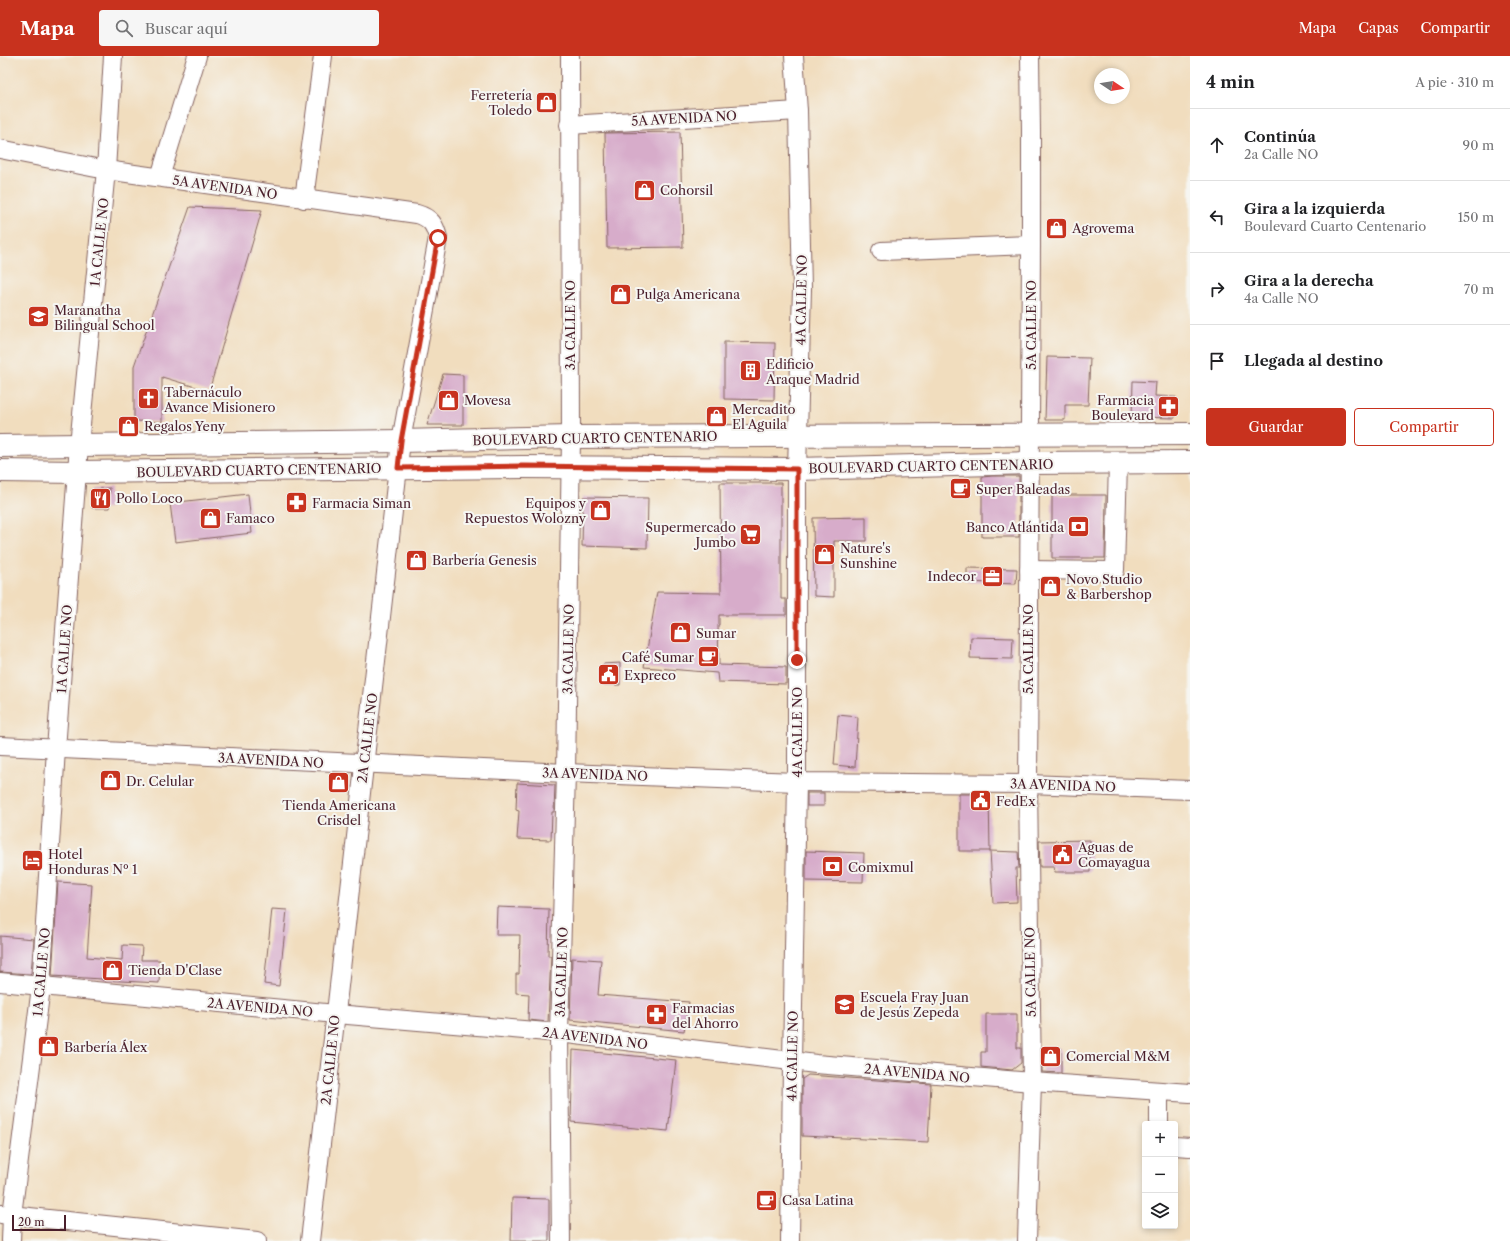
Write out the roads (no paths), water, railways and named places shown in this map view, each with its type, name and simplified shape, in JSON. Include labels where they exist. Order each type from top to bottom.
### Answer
[{"type":"main road","name":"BOULEVARD CUARTO CENTENARIO","points":[[0,446],[401,441],[571,437],[1031,436],[1190,434]]},
{"type":"main road","name":"BOULEVARD CUARTO CENTENARIO","points":[[0,471],[77,472],[523,466],[569,468],[797,469],[1029,463],[1190,462]]},
{"type":"street","name":"1A CALLE NO","points":[[11,1241],[6,1215],[41,987],[56,749],[79,445],[106,170],[113,56]]},
{"type":"street","points":[[160,177],[197,56]]},
{"type":"street","points":[[304,199],[323,56]]},
{"type":"street","name":"3A CALLE NO","points":[[561,1241],[559,1033],[566,773],[569,468],[571,437],[570,56]]},
{"type":"street","name":"4A CALLE NO","points":[[790,1241],[797,782],[797,469],[802,289],[798,111],[794,56]]},
{"type":"street","name":"5A CALLE NO","points":[[1027,1241],[1032,1082],[1028,784],[1032,131],[1030,56]]},
{"type":"street","name":"5A AVENIDA NO","points":[[570,125],[798,111]]},
{"type":"street","name":"5A AVENIDA NO","points":[[0,149],[106,170],[417,214],[432,221],[436,228],[438,238]]},
{"type":"street","name":"2A CALLE NO","points":[[310,1241],[401,441],[438,238]]},
{"type":"street","points":[[881,251],[1031,245]]},
{"type":"street","points":[[1029,570],[1114,570],[1118,463]]},
{"type":"street","name":"3A AVENIDA NO","points":[[0,746],[364,765],[797,782],[1028,784],[1190,790]]},
{"type":"street","name":"2A AVENIDA NO","points":[[0,982],[336,1014],[559,1033],[792,1062],[1032,1082],[1190,1093]]},
{"type":"street","points":[[1159,1091],[1159,1121]]},
{"type":"street","points":[[1178,1146],[1190,1147]]},
{"type":"street","points":[[6,1215],[257,1241]]},
{"type":"place","name":"Ferretería Toledo","points":[[547,102]]},
{"type":"place","name":"Cohorsil","points":[[644,190]]},
{"type":"place","name":"Agrovema","points":[[1056,228]]},
{"type":"place","name":"Pulga Americana","points":[[621,294]]},
{"type":"place","name":"Maranatha Bilingual School","points":[[38,317]]},
{"type":"place","name":"Edificio Araque Madrid","points":[[750,371]]},
{"type":"place","name":"Tabernáculo Avance Misionero","points":[[148,399]]},
{"type":"place","name":"Movesa","points":[[449,400]]},
{"type":"place","name":"Farmacia Boulevard","points":[[1169,407]]},
{"type":"place","name":"Mercadito El Aguila","points":[[717,416]]},
{"type":"place","name":"Regalos Yeny","points":[[128,426]]},
{"type":"place","name":"Super Baleadas","points":[[961,489]]},
{"type":"place","name":"Pollo Loco","points":[[101,498]]},
{"type":"place","name":"Farmacia Siman","points":[[296,503]]},
{"type":"place","name":"Equipos y Repuestos Wolozny","points":[[601,510]]},
{"type":"place","name":"Famaco","points":[[211,518]]},
{"type":"place","name":"Banco Atlántida","points":[[1079,527]]},
{"type":"place","name":"Supermercado Jumbo","points":[[751,534]]},
{"type":"place","name":"Nature's Sunshine","points":[[824,555]]},
{"type":"place","name":"Barbería Genesis","points":[[416,560]]},
{"type":"place","name":"Indecor","points":[[992,576]]},
{"type":"place","name":"Novo Studio & Barbershop","points":[[1051,586]]},
{"type":"place","name":"Sumar","points":[[680,633]]},
{"type":"place","name":"Café Sumar","points":[[709,657]]},
{"type":"place","name":"Expreco","points":[[609,675]]},
{"type":"place","name":"Dr. Celular","points":[[111,781]]},
{"type":"place","name":"Tienda Americana Crisdel","points":[[339,783]]},
{"type":"place","name":"FedEx","points":[[980,801]]},
{"type":"place","name":"Aguas de Comayagua","points":[[1063,854]]},
{"type":"place","name":"Hotel Honduras Nº 1","points":[[32,861]]},
{"type":"place","name":"Comixmul","points":[[833,867]]},
{"type":"place","name":"Tienda D'Clase","points":[[112,970]]},
{"type":"place","name":"Escuela Fray Juan de Jesús Zepeda","points":[[845,1004]]},
{"type":"place","name":"Farmacias del Ahorro","points":[[657,1015]]},
{"type":"place","name":"Barbería Álex","points":[[49,1047]]},
{"type":"place","name":"Comercial M&M","points":[[1050,1056]]},
{"type":"place","name":"Casa Latina","points":[[766,1200]]}]
